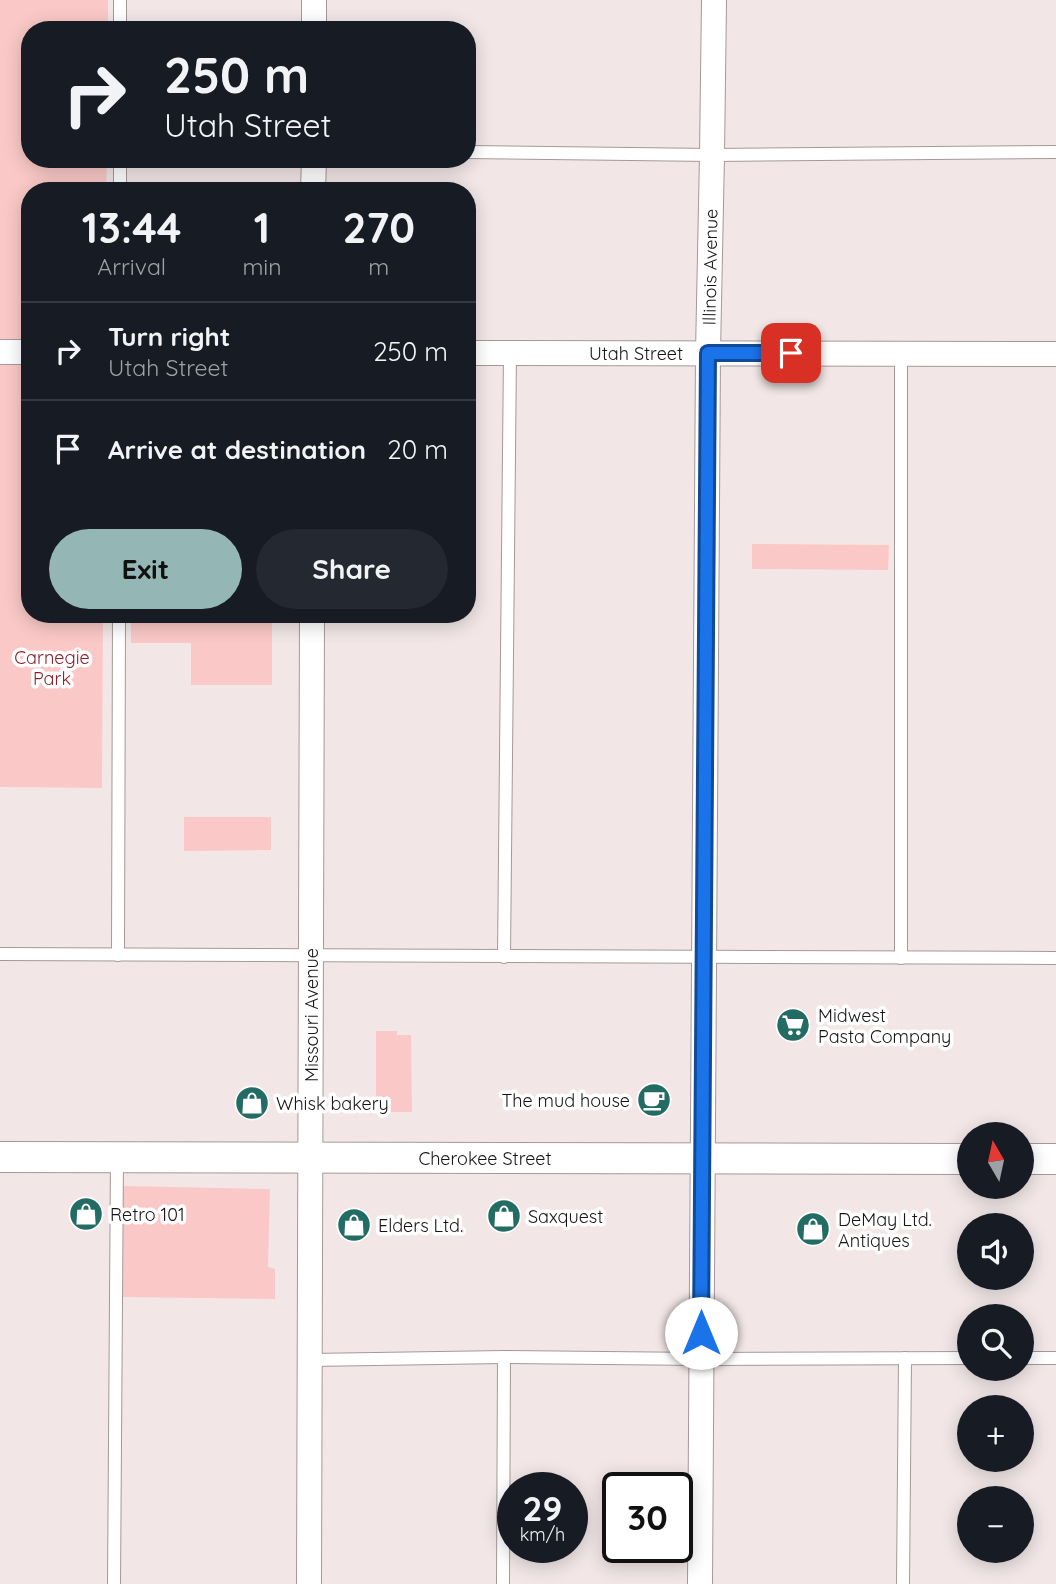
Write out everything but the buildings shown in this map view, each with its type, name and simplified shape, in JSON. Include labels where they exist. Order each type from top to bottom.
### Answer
[{"type":"street","points":[[314,0],[314,21]]},
{"type":"street","name":"Illinois Avenue","points":[[700,1584],[708,353],[713,0]]},
{"type":"street","points":[[0,352],[21,352]]},
{"type":"street","name":"Utah Street","points":[[476,353],[1056,354]]},
{"type":"street","name":"Missouri Avenue","points":[[309,1584],[312,623]]},
{"type":"street","name":"Cherokee Street","points":[[0,1157],[957,1159]]},
{"type":"street","points":[[1034,1159],[1056,1159]]},
{"type":"lane","points":[[120,0],[120,21]]},
{"type":"lane","points":[[476,152],[712,155],[1056,152]]},
{"type":"lane","points":[[504,957],[510,353]]},
{"type":"lane","points":[[901,354],[901,958]]},
{"type":"lane","points":[[118,955],[119,623]]},
{"type":"lane","points":[[0,954],[1056,958]]},
{"type":"lane","points":[[114,1584],[117,1157]]},
{"type":"lane","points":[[503,1584],[504,1357]]},
{"type":"lane","points":[[310,1360],[504,1357],[957,1358]]},
{"type":"lane","points":[[1034,1358],[1056,1357]]},
{"type":"lane","points":[[903,1584],[905,1358]]},
{"type":"green space","name":"Carnegie Park","points":[[0,0],[108,0],[108,21],[21,21],[21,168],[107,168],[106,182],[21,182],[21,623],[103,623],[102,788],[0,787]]},
{"type":"green space","points":[[752,544],[889,545],[888,570],[752,569]]},
{"type":"green space","points":[[131,623],[272,623],[272,685],[191,685],[191,643],[131,643]]},
{"type":"green space","points":[[184,817],[271,817],[271,850],[184,851]]},
{"type":"green space","points":[[376,1031],[397,1031],[397,1035],[411,1035],[412,1112],[376,1112]]},
{"type":"green space","points":[[123,1186],[270,1189],[268,1267],[275,1269],[275,1299],[121,1297]]},
{"type":"place","name":"Midwest Pasta Company","points":[[793,1025]]},
{"type":"place","name":"The mud house","points":[[654,1100]]},
{"type":"place","name":"Whisk bakery","points":[[252,1103]]},
{"type":"place","name":"Retro 101","points":[[86,1214]]},
{"type":"place","name":"Saxquest","points":[[504,1216]]},
{"type":"place","name":"Elders Ltd.","points":[[354,1225]]},
{"type":"place","name":"DeMay Ltd. Antiques","points":[[813,1229]]},
{"type":"route","points":[[701,1333],[708,353],[791,353]]}]
